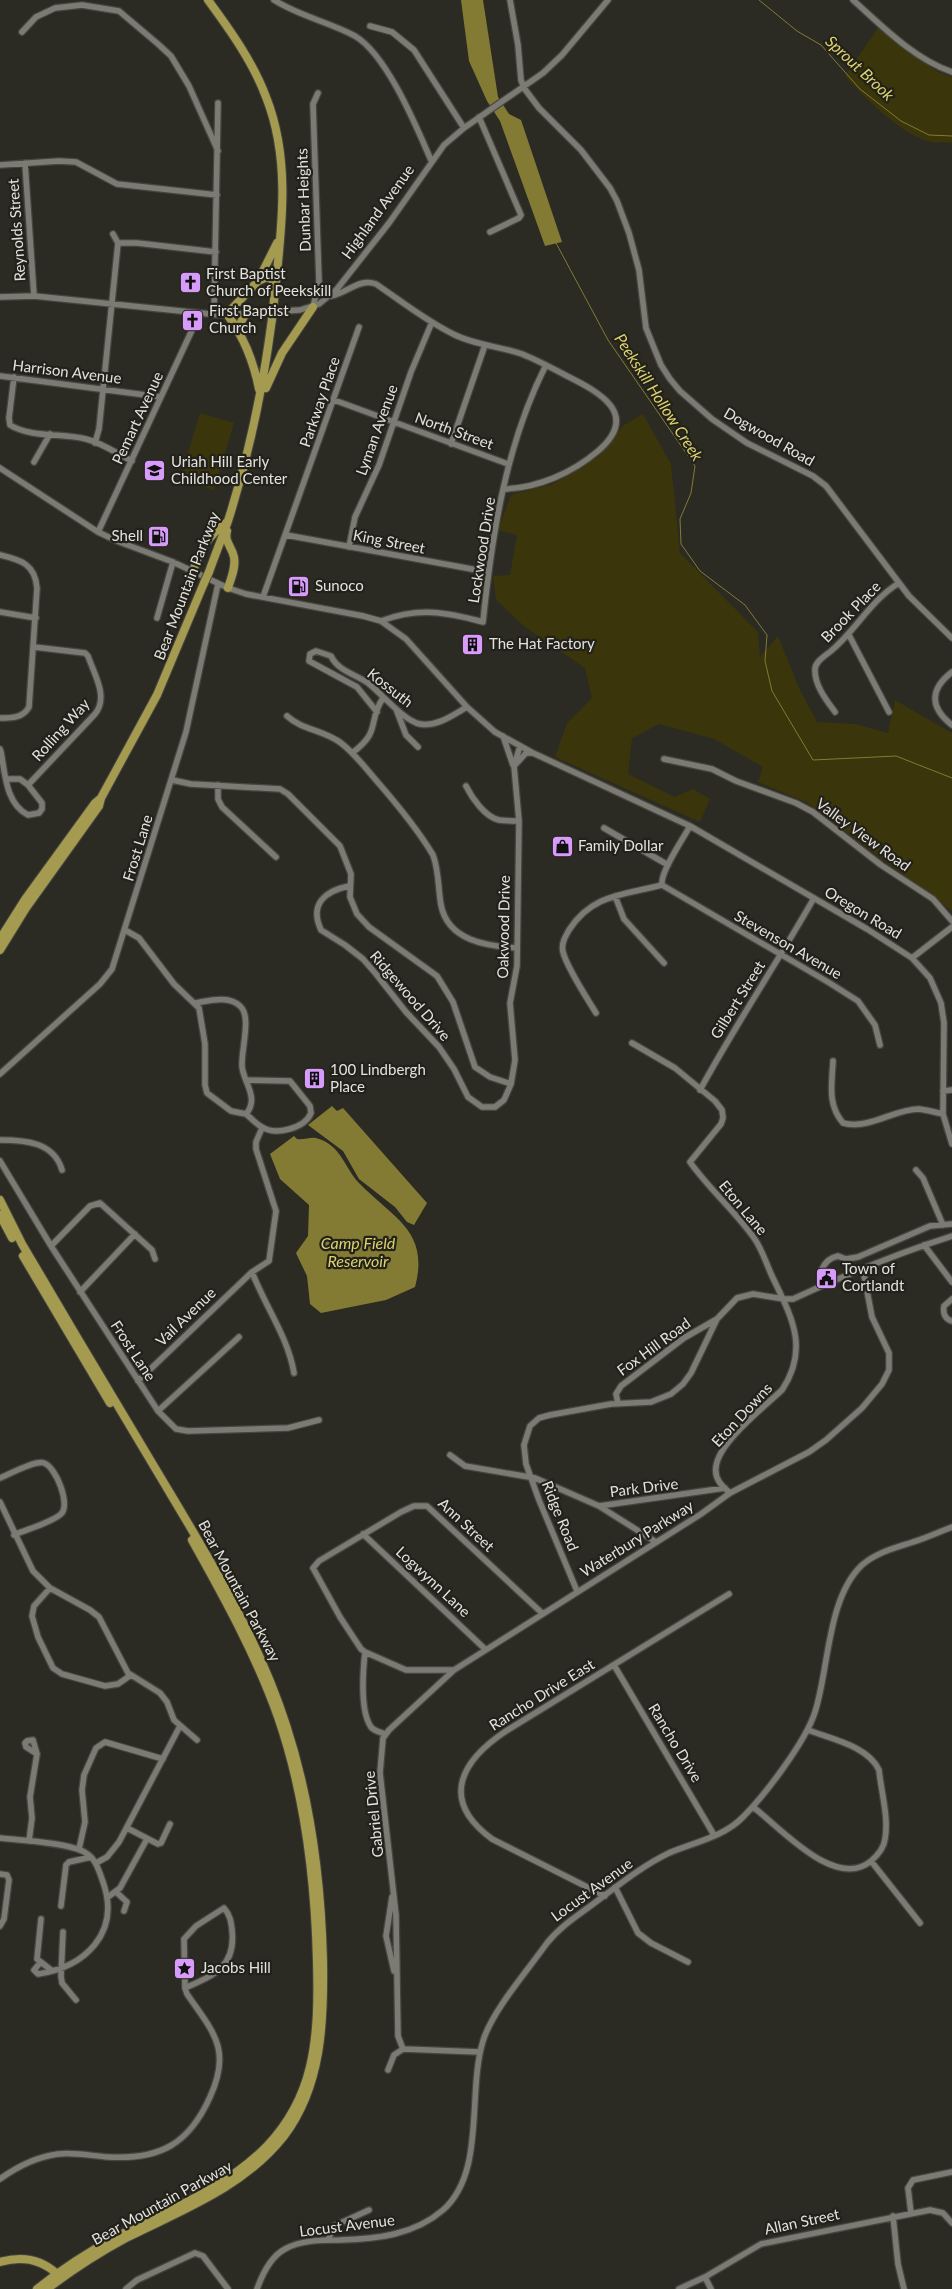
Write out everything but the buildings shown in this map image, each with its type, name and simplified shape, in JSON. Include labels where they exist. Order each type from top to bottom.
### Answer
[{"type":"highway","name":"Bear Mountain Parkway","points":[[0,950],[21,915],[99,806],[101,798],[158,695],[228,522],[248,450],[261,393],[272,319],[280,236],[282,171],[279,141],[271,111],[247,58],[208,0]]},
{"type":"highway","points":[[280,236],[258,281],[227,314],[239,332],[250,356],[261,393],[266,388],[288,343],[313,307]]},
{"type":"highway","points":[[258,281],[267,277],[276,282]]},
{"type":"highway","points":[[239,332],[241,322],[246,313]]},
{"type":"highway","points":[[250,356],[260,361],[267,359]]},
{"type":"highway","points":[[193,572],[205,543],[217,529],[228,522]]},
{"type":"highway","points":[[228,522],[226,539],[232,551],[234,566],[228,588]]},
{"type":"highway","points":[[205,543],[218,544]]},
{"type":"highway","points":[[213,559],[223,548],[232,551]]},
{"type":"highway","name":"Bear Mountain Parkway","points":[[0,939],[26,898],[101,798]]},
{"type":"highway","name":"Bear Mountain Parkway","points":[[0,1200],[22,1244],[207,1556],[239,1614],[267,1675],[293,1745],[305,1795],[317,1869],[322,1943],[322,2020],[316,2067],[304,2103],[284,2136],[257,2164],[229,2184],[185,2210],[106,2250],[46,2289]]},
{"type":"highway","name":"Bear Mountain Parkway","points":[[0,1215],[200,1553],[257,1664],[278,1718],[296,1782],[309,1857],[315,1915],[317,1990],[312,2058],[300,2097],[283,2126],[255,2157],[222,2182],[103,2245],[57,2274],[38,2289]]},
{"type":"highway","points":[[0,2262],[32,2260],[47,2265],[57,2274]]},
{"type":"street","points":[[274,0],[292,10],[342,30],[366,44],[381,62],[411,117],[431,160]]},
{"type":"street","points":[[510,0],[518,45],[521,80],[524,88]]},
{"type":"street","name":"Highland Avenue","points":[[0,297],[34,296],[214,314],[313,307],[331,296],[389,223],[431,160],[444,144],[488,110],[524,88],[562,55],[608,0]]},
{"type":"street","points":[[853,0],[920,55],[939,67],[952,72]]},
{"type":"street","points":[[22,32],[36,17],[55,8],[82,5],[119,11],[171,56],[189,86],[218,150]]},
{"type":"street","points":[[370,26],[392,32],[414,50],[464,128]]},
{"type":"street","name":"Dogwood Road","points":[[524,88],[539,108],[580,150],[602,177],[617,201],[629,233],[639,270],[646,328],[670,379],[680,391],[712,419],[747,443],[812,476],[826,486],[909,596],[952,638]]},
{"type":"street","name":"Dunbar Heights","points":[[313,307],[318,281],[314,104],[318,93]]},
{"type":"street","points":[[214,314],[218,103]]},
{"type":"street","points":[[479,117],[521,215],[519,218],[490,232]]},
{"type":"street","points":[[0,165],[72,162],[83,165],[117,184],[217,195]]},
{"type":"street","name":"Reynolds Street","points":[[25,163],[34,296]]},
{"type":"street","points":[[95,443],[99,429],[118,244],[113,234]]},
{"type":"street","points":[[118,244],[137,243],[216,252]]},
{"type":"street","name":"Lockwood Drive","points":[[331,296],[343,293],[356,285],[370,282],[453,335],[524,355],[584,384],[609,402],[614,416],[613,432],[609,440],[594,454],[552,479],[520,488],[504,489],[488,572],[483,622],[434,611],[394,616],[381,621]]},
{"type":"street","name":"Pemart Avenue","points":[[98,532],[200,313]]},
{"type":"street","name":"Lyman Avenue","points":[[349,547],[355,517],[372,482],[432,322]]},
{"type":"street","name":"Parkway Place","points":[[263,597],[359,326]]},
{"type":"street","points":[[451,444],[485,345]]},
{"type":"street","points":[[504,489],[508,464],[546,365]]},
{"type":"street","name":"Harrison Avenue","points":[[0,376],[162,397]]},
{"type":"street","points":[[14,377],[9,418],[10,424],[16,428],[88,439],[132,461]]},
{"type":"street","name":"North Street","points":[[334,400],[508,464]]},
{"type":"street","points":[[34,462],[50,434]]},
{"type":"street","points":[[0,468],[98,532],[116,541],[173,562],[218,584],[263,597],[381,621]]},
{"type":"street","name":"King Street","points":[[286,535],[488,572]]},
{"type":"street","points":[[0,555],[21,560],[32,568],[36,579],[36,618],[29,707],[23,715],[18,717],[0,718]]},
{"type":"street","points":[[157,618],[173,562]]},
{"type":"street","name":"Brook Place","points":[[835,712],[822,694],[815,667],[849,635],[879,597],[899,583]]},
{"type":"street","name":"Frost Lane","points":[[0,1074],[106,978],[117,958],[186,732],[218,584]]},
{"type":"street","points":[[0,612],[36,618]]},
{"type":"street","name":"Oregon Road","points":[[381,621],[406,639],[467,707],[503,736],[533,753],[690,826],[912,958],[930,978],[941,1003],[944,1023],[943,1114],[952,1144]]},
{"type":"street","points":[[849,635],[889,712]]},
{"type":"street","name":"Rolling Way","points":[[28,785],[96,714],[101,703],[101,694],[85,652],[34,647]]},
{"type":"street","name":"Kossuth","points":[[377,712],[357,687],[309,661],[310,654],[316,651],[332,656],[335,665],[368,684],[412,722],[431,724],[467,707]]},
{"type":"street","points":[[952,672],[942,680],[935,692],[935,698],[942,715],[952,725]]},
{"type":"street","points":[[352,753],[368,739],[383,698]]},
{"type":"street","points":[[396,709],[406,735],[418,747]]},
{"type":"street","points":[[287,716],[296,724],[331,736],[352,753],[396,804],[433,855],[436,863],[441,906],[454,928],[470,940],[498,947],[516,948]]},
{"type":"street","points":[[503,736],[514,766],[526,754],[533,753]]},
{"type":"street","name":"Oakwood Drive","points":[[511,1084],[515,1047],[510,1003],[516,984],[519,821],[514,766],[520,746]]},
{"type":"street","points":[[0,749],[6,779],[16,804],[25,813],[36,815],[43,806],[28,785],[20,780],[6,779]]},
{"type":"street","name":"Valley View Road","points":[[664,759],[712,769],[736,781],[796,803],[813,812],[881,865],[933,899],[952,921]]},
{"type":"street","points":[[172,780],[191,784],[250,786],[284,791],[340,846],[351,874],[349,886],[354,908],[362,920],[391,944],[429,969],[448,992],[475,1067],[490,1077],[511,1084]]},
{"type":"street","points":[[218,785],[218,799],[222,807],[276,857]]},
{"type":"street","points":[[466,786],[470,794],[490,816],[498,820],[519,821]]},
{"type":"street","points":[[596,1013],[563,953],[563,941],[578,916],[599,901],[662,885],[662,879],[668,865],[690,826]]},
{"type":"street","points":[[604,828],[668,865]]},
{"type":"street","name":"Stevenson Avenue","points":[[662,885],[858,1001],[875,1025],[880,1045]]},
{"type":"street","name":"Ridgewood Drive","points":[[349,886],[333,890],[323,897],[316,915],[321,930],[345,945],[372,969],[406,1012],[439,1047],[454,1069],[468,1097],[478,1106],[491,1107],[500,1104],[504,1100],[511,1084]]},
{"type":"street","points":[[615,896],[624,919],[664,963]]},
{"type":"street","name":"Gilbert Street","points":[[700,1090],[731,1033],[781,955],[814,898]]},
{"type":"street","points":[[912,958],[952,927]]},
{"type":"street","points":[[125,930],[139,938],[174,984],[195,1004],[201,1013],[206,1044],[205,1085],[208,1093],[231,1112],[242,1115],[246,1114],[262,1128],[277,1130],[297,1127],[310,1117],[310,1106],[290,1081],[246,1080]]},
{"type":"street","points":[[195,1004],[228,1000],[238,1004],[244,1011],[246,1020],[242,1066],[250,1091],[251,1102],[246,1114]]},
{"type":"street","points":[[632,1043],[658,1057],[700,1090]]},
{"type":"street","points":[[833,1061],[831,1099],[833,1107],[843,1123],[848,1125],[868,1122],[919,1109],[943,1114]]},
{"type":"street","name":"Eton Lane","points":[[700,1090],[719,1106],[723,1118],[721,1124],[690,1162],[754,1238],[784,1300]]},
{"type":"street","points":[[943,1091],[952,1090]]},
{"type":"street","name":"Vail Avenue","points":[[138,1381],[252,1272],[269,1261],[276,1211],[256,1149],[256,1142],[262,1128]]},
{"type":"street","points":[[0,1140],[38,1144],[54,1155],[62,1170]]},
{"type":"street","name":"Frost Lane","points":[[0,1161],[51,1246],[138,1381],[158,1411],[176,1428],[188,1431],[288,1428],[319,1420]]},
{"type":"street","points":[[916,1170],[923,1178],[943,1224]]},
{"type":"street","points":[[51,1246],[95,1203],[104,1205],[152,1250],[155,1259]]},
{"type":"street","points":[[828,1283],[822,1269],[828,1260],[838,1256],[846,1259],[858,1256],[921,1229],[952,1224]]},
{"type":"street","points":[[80,1292],[134,1234]]},
{"type":"street","points":[[784,1300],[793,1299],[828,1283],[924,1245],[952,1236]]},
{"type":"street","points":[[924,1245],[952,1282]]},
{"type":"street","name":"Waterbury Parkway","points":[[385,1734],[454,1670],[730,1493],[809,1452],[826,1440],[862,1408],[888,1376],[890,1357],[872,1317],[863,1270]]},
{"type":"street","points":[[252,1272],[261,1295],[291,1353],[294,1373]]},
{"type":"street","name":"Fox Hill Road","points":[[618,1403],[616,1394],[621,1386],[684,1338],[717,1319],[737,1298],[745,1294],[784,1300]]},
{"type":"street","points":[[952,1299],[944,1306],[943,1311],[945,1317],[952,1321]]},
{"type":"street","name":"Eton Downs","points":[[725,1488],[720,1484],[716,1474],[718,1459],[723,1450],[782,1390],[792,1370],[796,1355],[795,1329],[784,1300]]},
{"type":"street","name":"Fox Hill Road","points":[[531,1478],[524,1445],[530,1426],[534,1421],[550,1415],[618,1403],[638,1404],[651,1402],[678,1388],[691,1373],[717,1319]]},
{"type":"street","points":[[158,1411],[239,1337]]},
{"type":"street","name":"Park Drive","points":[[450,1455],[465,1466],[546,1482],[599,1506],[725,1488]]},
{"type":"street","points":[[0,1478],[37,1463],[45,1463],[52,1470],[65,1501],[65,1507],[60,1514],[14,1535]]},
{"type":"street","name":"Ridge Road","points":[[531,1478],[577,1591]]},
{"type":"street","points":[[725,1488],[730,1493]]},
{"type":"street","points":[[0,1502],[14,1535],[33,1571],[50,1588],[99,1617],[131,1675],[160,1693],[167,1702],[171,1715],[180,1726],[197,1740]]},
{"type":"street","name":"Ann Street","points":[[365,1652],[361,1649],[340,1617],[314,1571],[315,1564],[363,1534],[414,1506],[427,1506],[543,1614]]},
{"type":"street","points":[[599,1506],[656,1542]]},
{"type":"street","name":"Locust Avenue","points":[[257,2289],[267,2268],[285,2249],[308,2242],[377,2238],[407,2231],[434,2217],[451,2201],[464,2183],[470,2163],[474,2097],[483,2039],[494,2019],[547,1942],[555,1932],[577,1915],[666,1854],[732,1826],[754,1807],[808,1730],[816,1711],[837,1615],[854,1575],[862,1565],[885,1551],[952,1527]]},
{"type":"street","name":"Logwynn Lane","points":[[363,1534],[485,1649]]},
{"type":"street","points":[[50,1588],[34,1606],[32,1616],[38,1637],[53,1668],[62,1674],[105,1686],[118,1684],[131,1675]]},
{"type":"street","name":"Rancho Drive East","points":[[605,1896],[492,1839],[481,1831],[468,1816],[462,1791],[467,1767],[480,1750],[497,1737],[729,1594]]},
{"type":"street","points":[[385,1734],[373,1729],[367,1717],[363,1673],[365,1652],[406,1670],[454,1670]]},
{"type":"street","name":"Rancho Drive","points":[[614,1665],[714,1835]]},
{"type":"street","points":[[96,1862],[112,1852],[127,1828],[180,1726]]},
{"type":"street","points":[[754,1807],[801,1848],[835,1867],[855,1867],[871,1861],[879,1853],[885,1839],[879,1770],[876,1764],[864,1752],[808,1730]]},
{"type":"street","name":"Gabriel Drive","points":[[385,1734],[380,1773],[392,1865],[397,1927],[398,2036],[403,2049]]},
{"type":"street","points":[[79,1849],[85,1822],[82,1797],[84,1776],[96,1748],[105,1742],[163,1759]]},
{"type":"street","points":[[29,1841],[32,1818],[30,1797],[37,1754]]},
{"type":"street","points":[[127,1828],[155,1844],[161,1843],[170,1824]]},
{"type":"street","points":[[0,1838],[79,1849],[96,1862],[108,1897],[108,1918],[97,1941],[80,1960],[62,1969],[51,1970],[46,1973],[35,1973],[35,1968],[40,1963]]},
{"type":"street","points":[[108,1897],[120,1888],[147,1839]]},
{"type":"street","points":[[61,1906],[66,1865],[69,1862],[91,1857]]},
{"type":"street","points":[[871,1861],[920,1923]]},
{"type":"street","points":[[0,1874],[7,1875],[9,1880],[4,1919],[0,1926]]},
{"type":"street","points":[[615,1888],[638,1933],[651,1943],[688,1962]]},
{"type":"street","points":[[116,1892],[126,1902],[124,1911]]},
{"type":"street","name":"Gabriel Drive","points":[[393,1892],[386,1936],[397,1981]]},
{"type":"street","points":[[0,2179],[31,2160],[60,2154],[109,2157],[155,2153],[166,2149],[191,2131],[201,2119],[215,2088],[220,2071],[220,2054],[217,2039],[212,2028],[187,1994],[185,1988],[184,1939],[196,1926],[224,1908],[229,1915],[233,1945],[228,1960],[220,1969],[185,1988]]},
{"type":"street","points":[[41,1919],[37,1954],[40,1963],[51,1970]]},
{"type":"street","points":[[63,1932],[62,1984],[76,2000]]},
{"type":"street","points":[[388,2070],[394,2055],[403,2049],[480,2052]]},
{"type":"street","points":[[911,2213],[909,2184],[913,2180],[952,2172]]},
{"type":"street","points":[[328,2240],[334,2226],[370,2210]]},
{"type":"street","name":"Allan Street","points":[[679,2289],[705,2277],[761,2244],[893,2216],[935,2210],[943,2213],[952,2223]]},
{"type":"street","points":[[893,2216],[898,2264],[904,2289]]},
{"type":"street","points":[[126,2289],[137,2280],[195,2253],[203,2256],[228,2289]]},
{"type":"street","points":[[705,2277],[711,2289]]},
{"type":"shaded area","points":[[878,28],[936,71],[952,77],[952,143],[932,142],[909,133],[885,115],[845,76]]},
{"type":"shaded area","points":[[200,413],[234,423],[214,490],[180,479]]},
{"type":"shaded area","points":[[643,414],[671,464],[680,553],[758,632],[760,657],[778,636],[799,688],[817,722],[855,724],[888,733],[895,700],[952,733],[952,911],[806,802],[758,782],[763,767],[714,739],[659,724],[632,738],[628,774],[675,797],[693,789],[710,799],[700,822],[555,757],[567,723],[592,698],[585,668],[525,627],[496,600],[493,576],[510,575],[517,535],[498,530],[511,495],[553,484],[599,456],[624,425]]},
{"type":"water","points":[[461,0],[483,0],[498,97],[509,114],[521,120],[562,242],[545,246],[500,121],[487,101],[469,61]]},
{"type":"water","name":"Camp Field Reservoir","points":[[332,1106],[337,1111],[343,1108],[427,1203],[414,1225],[407,1222],[395,1207],[359,1179],[343,1151],[308,1125]]},
{"type":"water","name":"Camp Field Reservoir","points":[[294,1136],[297,1139],[316,1138],[332,1146],[360,1184],[406,1227],[413,1239],[417,1252],[418,1268],[415,1287],[386,1300],[321,1313],[310,1304],[307,1276],[296,1253],[308,1236],[309,1205],[280,1179],[270,1154]]},
{"type":"waterway","name":"Sprout Brook","points":[[759,0],[797,31],[821,45],[860,89],[901,121],[929,135],[952,136]]},
{"type":"waterway","name":"Peekskill Hollow Creek","points":[[556,243],[608,340],[695,466],[691,493],[680,519],[681,544],[700,571],[745,605],[767,635],[765,661],[772,691],[813,760],[896,756],[952,778]]},
{"type":"place","name":"First Baptist Church of Peekskill","points":[[190,283]]},
{"type":"place","name":"First Baptist Church","points":[[193,320]]},
{"type":"place","name":"Uriah Hill Early Childhood Center","points":[[155,471]]},
{"type":"place","name":"Shell","points":[[159,536]]},
{"type":"place","name":"Sunoco","points":[[299,586]]},
{"type":"place","name":"The Hat Factory","points":[[473,644]]},
{"type":"place","name":"Family Dollar","points":[[562,846]]},
{"type":"place","name":"100 Lindbergh Place","points":[[314,1079]]},
{"type":"place","name":"Town of Cortlandt","points":[[826,1278]]},
{"type":"place","name":"Jacobs Hill","points":[[185,1968]]}]
